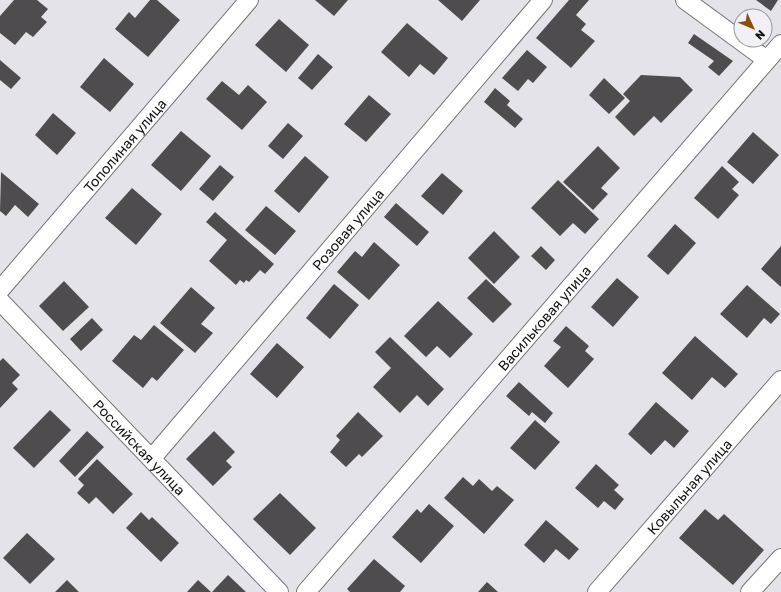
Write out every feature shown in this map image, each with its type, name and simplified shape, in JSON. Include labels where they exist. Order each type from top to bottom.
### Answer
[{"type":"street","name":"Тополиная улица","points":[[0,290],[249,0]]},
{"type":"street","name":"Розовая улица","points":[[152,458],[543,0]]},
{"type":"street","points":[[685,0],[768,60]]},
{"type":"street","name":"Васильковая улица","points":[[306,592],[781,44]]},
{"type":"street","name":"Российская улица","points":[[0,301],[279,592]]},
{"type":"street","name":"Ковыльная улица","points":[[597,592],[781,380]]},
{"type":"street","points":[[750,592],[781,558]]},
{"type":"building","points":[[14,0],[37,0],[48,9],[41,17],[47,22],[33,37],[26,32],[15,45],[0,33],[0,16]]},
{"type":"building","points":[[150,0],[157,0],[180,20],[148,57],[115,29],[129,12],[135,18]]},
{"type":"building","points":[[315,0],[348,0],[334,16]]},
{"type":"building","points":[[438,0],[480,0],[462,21]]},
{"type":"building","points":[[569,0],[589,0],[576,15],[586,24],[581,30],[595,41],[571,68],[536,38]]},
{"type":"building","points":[[756,0],[778,0],[773,8],[767,8]]},
{"type":"building","points":[[279,19],[309,45],[286,72],[255,45]]},
{"type":"building","points":[[407,23],[448,58],[434,75],[420,64],[409,77],[381,52]]},
{"type":"building","points":[[694,34],[733,61],[719,76],[708,67],[714,61],[688,43]]},
{"type":"building","points":[[527,50],[547,67],[533,83],[528,79],[518,91],[502,78]]},
{"type":"building","points":[[318,54],[333,67],[312,90],[298,78]]},
{"type":"building","points":[[104,58],[134,84],[110,112],[80,87]]},
{"type":"building","points":[[0,60],[21,78],[11,89],[0,80]]},
{"type":"building","points":[[641,75],[680,77],[693,90],[661,123],[654,116],[634,136],[615,117],[630,101],[623,94]]},
{"type":"building","points":[[604,78],[625,98],[609,114],[589,95]]},
{"type":"building","points":[[222,81],[239,95],[248,85],[267,102],[242,130],[206,99]]},
{"type":"building","points":[[495,88],[510,101],[507,105],[523,119],[515,128],[484,102]]},
{"type":"building","points":[[369,95],[391,114],[366,142],[344,124]]},
{"type":"building","points":[[53,113],[76,133],[57,155],[35,135]]},
{"type":"building","points":[[288,123],[303,136],[283,159],[268,146]]},
{"type":"building","points":[[181,131],[211,156],[181,191],[151,165]]},
{"type":"building","points":[[753,132],[779,155],[753,184],[727,162]]},
{"type":"building","points":[[598,146],[620,168],[601,188],[608,194],[593,210],[563,182]]},
{"type":"building","points":[[305,156],[329,177],[299,213],[274,191]]},
{"type":"building","points":[[220,165],[234,177],[213,201],[199,189]]},
{"type":"building","points":[[722,166],[739,182],[732,189],[739,195],[718,219],[694,198]]},
{"type":"building","points":[[1,172],[39,204],[28,217],[15,205],[6,216],[0,211]]},
{"type":"building","points":[[442,173],[463,191],[443,215],[421,196]]},
{"type":"building","points":[[558,180],[599,219],[585,234],[573,223],[560,236],[531,208]]},
{"type":"building","points":[[132,188],[162,214],[136,245],[105,218]]},
{"type":"building","points":[[396,203],[429,232],[417,246],[384,217]]},
{"type":"building","points":[[266,206],[296,231],[275,255],[245,230]]},
{"type":"building","points":[[215,212],[274,264],[265,274],[260,270],[249,282],[246,280],[244,283],[240,280],[236,285],[209,261],[227,240],[206,222]]},
{"type":"building","points":[[675,224],[696,243],[668,275],[647,256]]},
{"type":"building","points":[[494,231],[520,257],[494,284],[468,258]]},
{"type":"building","points":[[374,242],[400,265],[369,300],[337,272],[355,251],[362,257]]},
{"type":"building","points":[[541,246],[555,260],[546,270],[531,256]]},
{"type":"building","points":[[781,246],[781,287],[761,269]]},
{"type":"building","points":[[617,278],[639,297],[613,327],[591,307]]},
{"type":"building","points":[[486,279],[512,304],[493,323],[467,298]]},
{"type":"building","points":[[64,281],[89,307],[63,331],[39,306]]},
{"type":"building","points":[[334,284],[359,305],[330,339],[306,318]]},
{"type":"building","points":[[747,285],[780,314],[771,324],[764,318],[747,338],[720,314]]},
{"type":"building","points":[[191,287],[215,308],[201,324],[213,333],[195,353],[160,323]]},
{"type":"building","points":[[438,301],[473,334],[450,358],[437,346],[426,357],[404,336]]},
{"type":"building","points":[[92,318],[103,330],[81,351],[70,339]]},
{"type":"building","points":[[154,325],[184,350],[157,381],[152,377],[143,388],[112,361],[134,335],[141,340]]},
{"type":"building","points":[[566,326],[589,346],[585,351],[594,359],[568,388],[544,366],[561,347],[553,341]]},
{"type":"building","points":[[695,336],[738,374],[725,388],[712,377],[692,400],[662,373]]},
{"type":"building","points":[[390,337],[444,389],[428,406],[417,395],[400,413],[373,387],[391,368],[375,352]]},
{"type":"building","points":[[277,343],[304,367],[277,398],[250,374]]},
{"type":"building","points":[[3,358],[20,375],[12,383],[18,389],[0,408],[0,361]]},
{"type":"building","points":[[519,382],[553,413],[545,423],[532,412],[529,416],[506,396]]},
{"type":"building","points":[[656,402],[689,431],[674,448],[665,440],[651,455],[628,434]]},
{"type":"building","points":[[50,410],[71,430],[34,468],[13,448]]},
{"type":"building","points":[[358,412],[383,436],[362,457],[359,454],[346,467],[330,452],[340,440],[336,436]]},
{"type":"building","points":[[535,420],[560,442],[535,470],[510,448]]},
{"type":"building","points":[[87,431],[104,447],[75,477],[59,461]]},
{"type":"building","points":[[214,431],[235,452],[226,461],[232,467],[213,486],[186,459]]},
{"type":"building","points":[[97,459],[133,494],[113,514],[96,497],[89,504],[77,493],[84,485],[78,479]]},
{"type":"building","points":[[596,464],[619,485],[614,490],[624,499],[615,510],[604,501],[598,508],[575,488]]},
{"type":"building","points":[[463,477],[473,486],[479,479],[492,491],[497,486],[514,500],[484,534],[444,498]]},
{"type":"building","points":[[280,493],[316,528],[290,555],[253,519]]},
{"type":"building","points":[[429,504],[454,526],[421,563],[392,537],[417,509],[421,513]]},
{"type":"building","points":[[705,509],[718,520],[724,514],[764,550],[733,585],[679,538]]},
{"type":"building","points":[[141,512],[149,520],[152,517],[179,543],[161,562],[126,528]]},
{"type":"building","points":[[546,520],[579,549],[569,560],[556,549],[544,563],[524,545]]},
{"type":"building","points":[[27,533],[55,559],[30,584],[3,558]]},
{"type":"building","points":[[374,559],[405,586],[400,592],[350,592],[347,589]]},
{"type":"building","points":[[228,575],[246,592],[212,592]]},
{"type":"building","points":[[67,580],[79,592],[55,592]]},
{"type":"building","points":[[198,580],[211,592],[187,592]]},
{"type":"building","points":[[487,582],[498,592],[478,592]]}]
